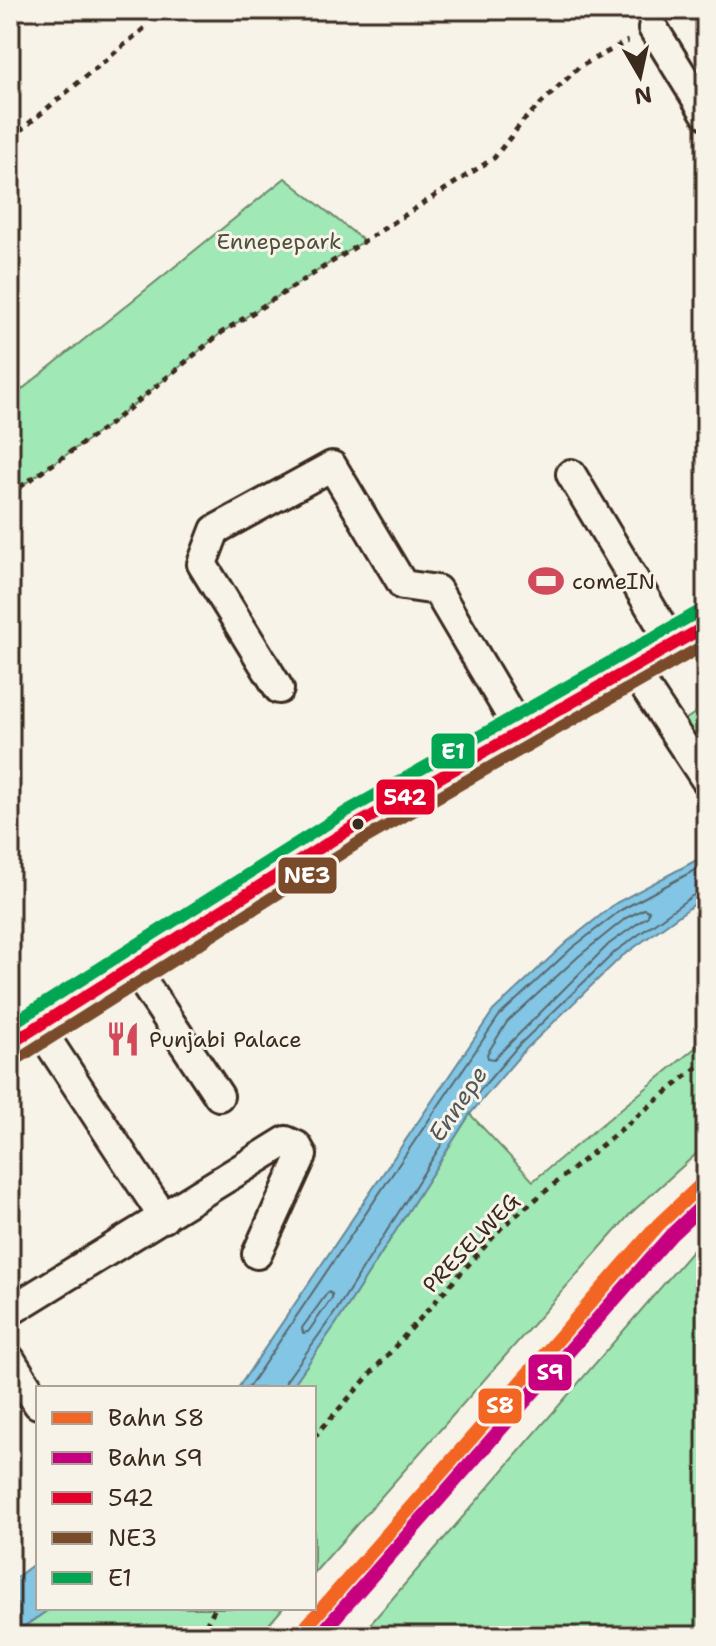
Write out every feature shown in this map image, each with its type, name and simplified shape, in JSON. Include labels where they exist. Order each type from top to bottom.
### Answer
[{"type":"main road","points":[[24,1035],[358,824],[706,626]]},
{"type":"street","points":[[653,28],[703,101]]},
{"type":"street","points":[[279,689],[202,564],[215,530],[332,466],[403,585],[437,590],[520,731]]},
{"type":"street","points":[[571,474],[673,645]]},
{"type":"street","points":[[632,668],[706,780]]},
{"type":"street","points":[[132,965],[219,1096]]},
{"type":"street","points":[[24,1035],[164,1218]]},
{"type":"street","points":[[10,1311],[286,1141],[297,1146],[302,1155],[257,1254]]},
{"type":"street","points":[[10,1359],[36,1401]]},
{"type":"path","points":[[10,139],[147,26]]},
{"type":"path","points":[[10,494],[109,425],[221,333],[494,158],[523,121],[579,67],[653,28]]},
{"type":"path","name":"PRESELWEG","points":[[316,1435],[503,1226],[706,1060]]},
{"type":"path","points":[[200,1636],[214,1610]]},
{"type":"green space","name":"Ennepepark","points":[[285,178],[364,241],[221,333],[109,425],[10,494],[10,399]]},
{"type":"green space","points":[[706,706],[706,780],[672,728]]},
{"type":"green space","points":[[706,1039],[706,1145],[631,1213],[316,1571],[316,1386],[292,1386],[342,1315],[470,1114],[533,1181]]},
{"type":"green space","points":[[706,1240],[706,1636],[360,1636],[694,1249]]},
{"type":"green space","points":[[48,1610],[281,1610],[259,1636],[10,1636]]},
{"type":"water","name":"Ennepe","points":[[706,855],[706,896],[621,957],[523,1052],[470,1114],[342,1315],[292,1386],[239,1386],[493,1011],[567,942],[616,903]]},
{"type":"water","points":[[36,1562],[36,1610],[48,1610],[10,1636],[10,1582]]},
{"type":"rail line","name":"S8","points":[[298,1636],[659,1224],[706,1180]]},
{"type":"rail line","name":"S9","points":[[319,1636],[671,1235],[706,1202]]},
{"type":"transit line","name":"E1","points":[[10,1025],[349,810],[698,612]]},
{"type":"transit line","name":"542","points":[[10,1044],[358,824],[706,626]]},
{"type":"transit line","name":"NE3","points":[[19,1058],[366,838],[706,644]]},
{"type":"place","name":"comeIN","points":[[546,581]]},
{"type":"place","name":"Punjabi Palace","points":[[123,1039]]}]
